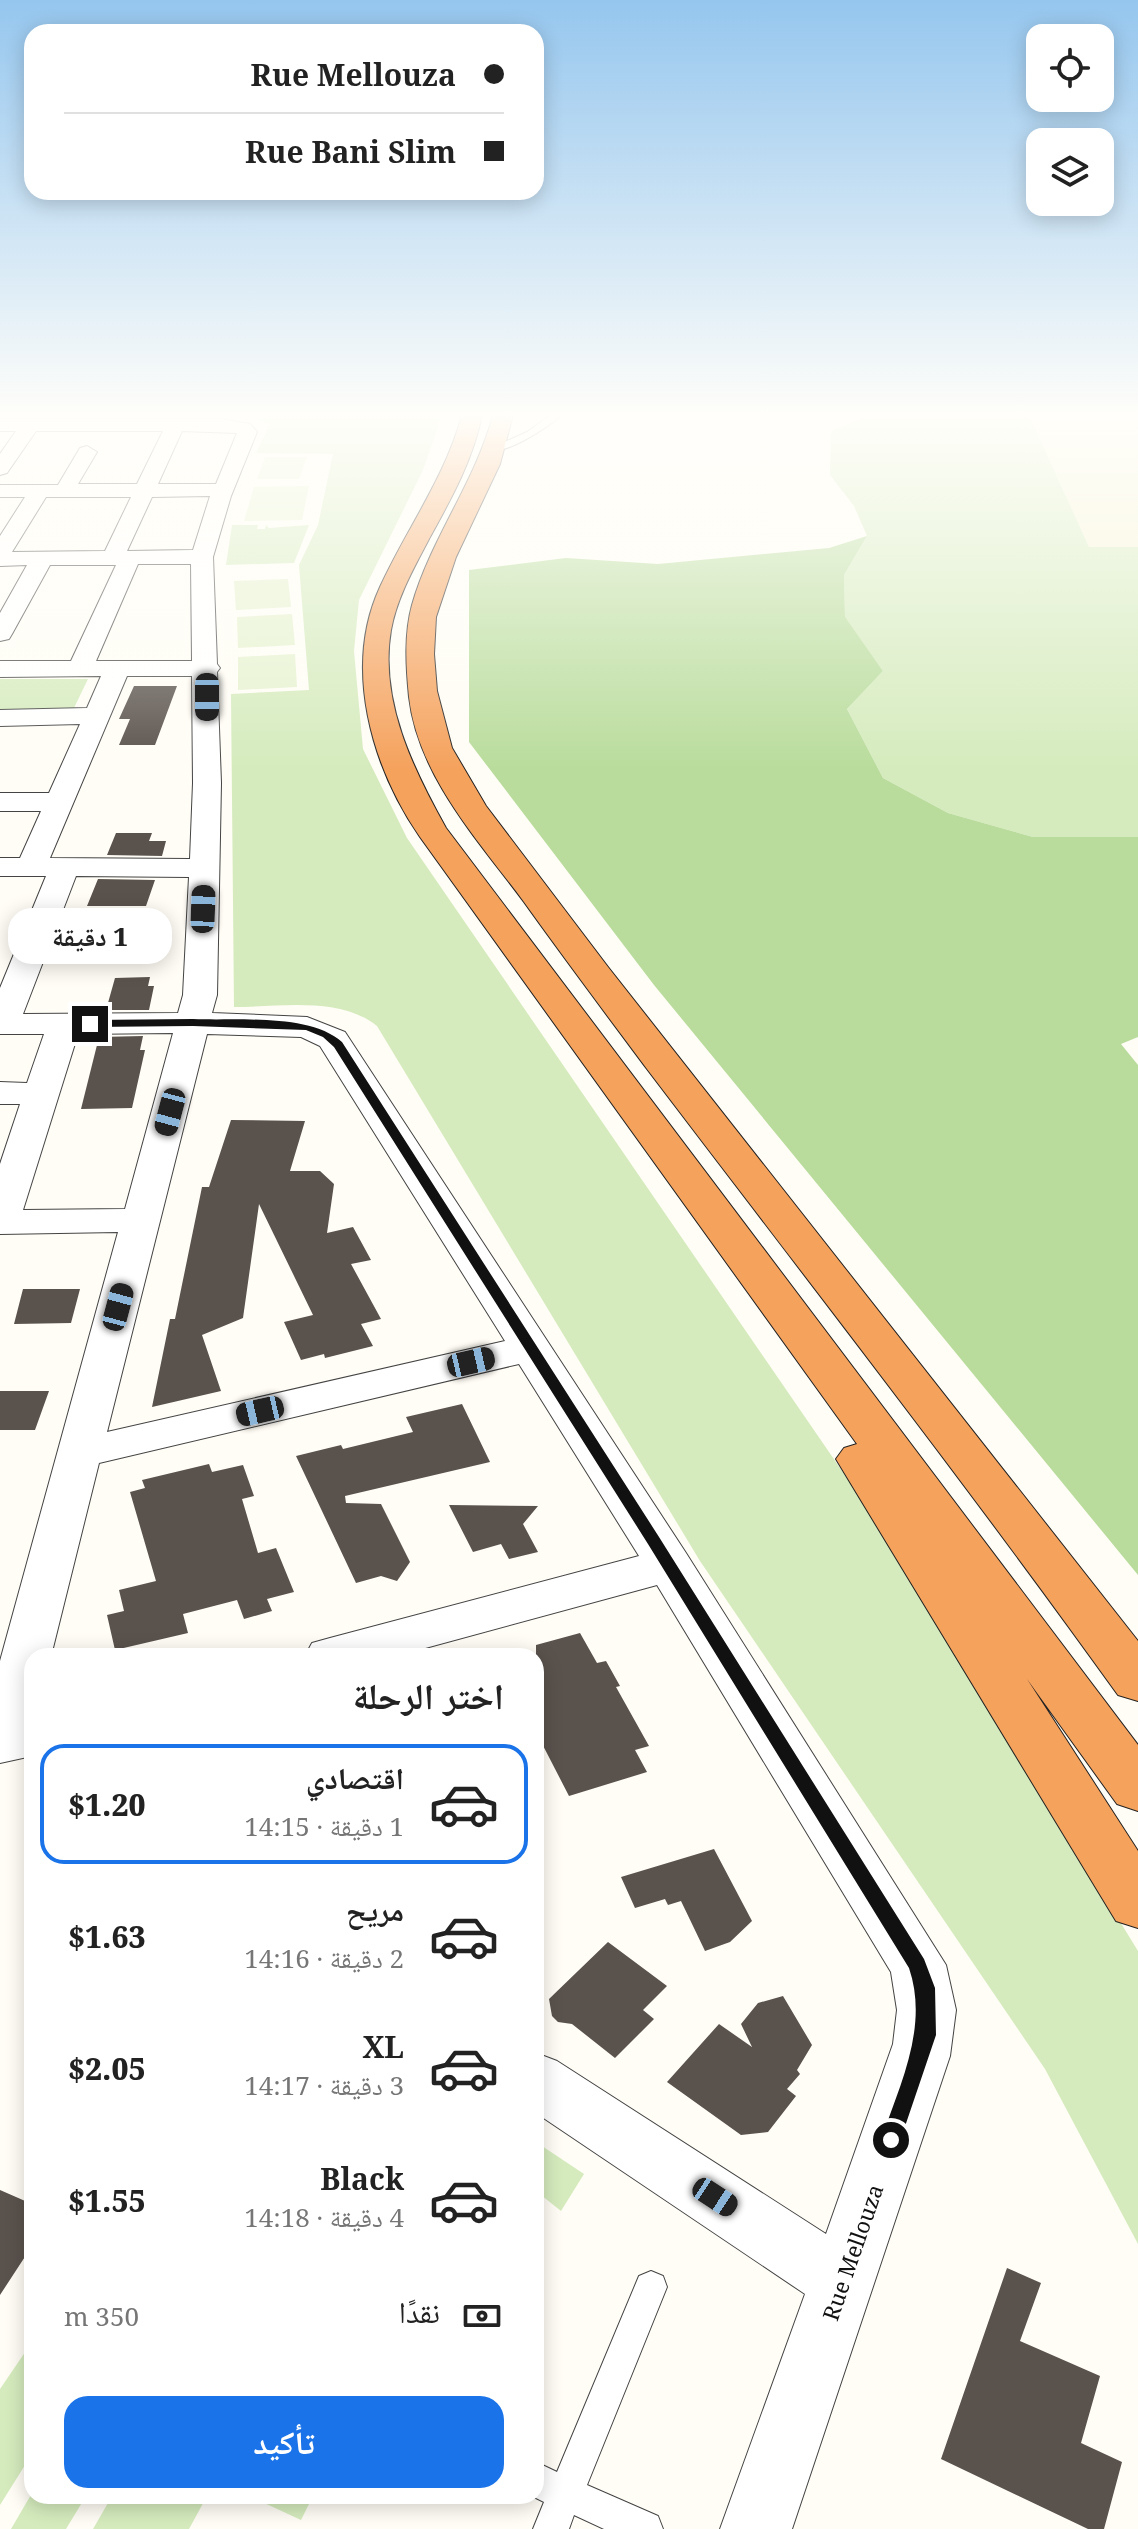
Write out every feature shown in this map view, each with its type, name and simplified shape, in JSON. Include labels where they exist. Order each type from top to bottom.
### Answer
[{"type":"highway","points":[[420,533],[385,607],[376,644],[381,715],[406,785],[431,830],[1138,1788]]},
{"type":"highway","points":[[453,533],[425,606],[420,641],[424,707],[432,735],[450,772],[479,819],[565,936],[1045,1553],[1138,1681]]},
{"type":"highway","points":[[767,1286],[781,1327],[804,1375],[862,1461],[1138,1903]]},
{"type":"street","points":[[14,533],[0,556],[202,557]]},
{"type":"street","points":[[80,669],[121,558],[123,533]]},
{"type":"street","points":[[38,1648],[80,1453],[200,995],[207,668],[202,557],[210,533]]},
{"type":"street","points":[[1,632],[43,558]]},
{"type":"street","points":[[0,583],[29,583]]},
{"type":"street","points":[[0,669],[207,668]]},
{"type":"street","points":[[0,867],[36,856],[117,669]]},
{"type":"street","points":[[1,720],[97,716]]},
{"type":"street","points":[[0,802],[59,802]]},
{"type":"street","points":[[0,844],[65,867],[204,868]]},
{"type":"street","points":[[1,1024],[65,867]]},
{"type":"street","name":"Rue Mellouza","points":[[1,1024],[193,1023],[307,1027],[333,1039],[669,1565],[917,1965],[926,1988],[928,2012],[920,2056],[756,2529]]},
{"type":"street","points":[[64,1024],[42,1094],[12,1148],[0,1222],[142,1220]]},
{"type":"street","points":[[0,1093],[42,1094]]},
{"type":"street","points":[[80,1453],[531,1348]]},
{"type":"street","points":[[360,1648],[669,1565]]},
{"type":"street","points":[[17,1745],[24,1713]]},
{"type":"street","points":[[544,2085],[842,2281]]},
{"type":"lane","points":[[551,2529],[551,2487],[651,2287]]},
{"type":"lane","points":[[551,2487],[645,2529]]},
{"type":"shaded area","points":[[1083,533],[1138,533],[1138,547],[1089,547]]},
{"type":"green space","points":[[231,533],[306,533],[294,563],[226,565]]},
{"type":"green space","points":[[314,533],[392,533],[359,600],[354,651],[363,749],[407,838],[862,1500],[1138,1951],[1138,2244],[1045,2069],[700,1561],[377,1026],[345,1010],[327,1007],[234,1007],[231,694],[309,690],[299,565]]},
{"type":"green space","points":[[866,533],[1083,533],[1089,547],[1138,547],[1138,837],[1033,837],[948,813],[883,778],[847,709],[883,671],[845,618],[844,575],[867,536]]},
{"type":"green space","points":[[867,536],[844,575],[845,617],[883,671],[847,709],[883,778],[948,813],[1033,837],[1138,837],[1138,1037],[1121,1044],[1138,1065],[1138,1575],[654,985],[469,742],[469,570],[566,558],[658,564],[829,548]]},
{"type":"green space","points":[[288,579],[291,607],[236,610],[234,581]]},
{"type":"green space","points":[[292,614],[295,645],[238,648],[237,617]]},
{"type":"green space","points":[[295,654],[297,687],[238,690],[238,657]]},
{"type":"green space","points":[[0,679],[88,679],[73,710],[0,711]]},
{"type":"green space","points":[[544,2147],[584,2174],[561,2211],[544,2197]]},
{"type":"green space","points":[[24,2354],[24,2467],[0,2505],[0,2389]]},
{"type":"green space","points":[[26,2504],[81,2504],[66,2529],[11,2529]]},
{"type":"green space","points":[[107,2504],[203,2504],[189,2529],[93,2529]]},
{"type":"green space","points":[[266,2504],[309,2504],[301,2520]]},
{"type":"building","points":[[134,686],[177,686],[155,745],[119,745],[130,719],[119,719]]},
{"type":"building","points":[[116,833],[152,833],[149,841],[166,841],[162,856],[107,855]]},
{"type":"building","points":[[98,879],[155,880],[146,906],[87,906]]},
{"type":"building","points":[[150,977],[148,986],[154,986],[149,1010],[106,1010],[115,978]]},
{"type":"building","points":[[143,1036],[140,1050],[145,1050],[132,1108],[81,1109],[99,1037]]},
{"type":"building","points":[[231,1120],[305,1121],[290,1171],[320,1171],[334,1184],[327,1233],[353,1227],[371,1260],[351,1264],[381,1319],[361,1324],[373,1346],[325,1358],[324,1354],[301,1360],[284,1322],[313,1315],[259,1204],[243,1318],[202,1335],[221,1391],[152,1407],[170,1319],[175,1319],[202,1187],[209,1187]]},
{"type":"building","points":[[23,1289],[80,1289],[71,1323],[14,1324]]},
{"type":"building","points":[[0,1391],[49,1391],[35,1430],[0,1430]]},
{"type":"building","points":[[462,1404],[490,1462],[345,1496],[346,1503],[381,1504],[410,1562],[397,1581],[381,1576],[356,1583],[296,1456],[341,1445],[343,1449],[413,1432],[406,1417]]},
{"type":"building","points":[[209,1464],[212,1472],[243,1465],[254,1496],[242,1499],[258,1553],[276,1548],[294,1592],[267,1599],[272,1611],[244,1619],[237,1600],[183,1614],[188,1633],[115,1648],[107,1615],[124,1611],[119,1590],[156,1581],[130,1492],[145,1488],[142,1480]]},
{"type":"building","points":[[449,1505],[538,1506],[523,1524],[538,1552],[509,1559],[501,1544],[473,1552]]},
{"type":"building","points":[[580,1633],[597,1663],[606,1661],[620,1686],[616,1687],[649,1746],[635,1750],[647,1772],[569,1796],[544,1748],[544,1648],[536,1648],[536,1645]]},
{"type":"building","points":[[714,1849],[752,1921],[730,1942],[705,1951],[681,1901],[668,1905],[665,1899],[635,1908],[621,1877]]},
{"type":"building","points":[[608,1942],[667,1986],[643,2010],[654,2019],[615,2058],[572,2024],[558,2022],[552,2016],[549,1999]]},
{"type":"building","points":[[783,1996],[812,2045],[797,2070],[800,2074],[787,2089],[796,2096],[768,2132],[741,2135],[667,2082],[719,2024],[752,2047],[741,2024],[758,2003]]},
{"type":"building","points":[[0,2190],[24,2200],[24,2258],[0,2295]]},
{"type":"building","points":[[1007,2268],[1041,2283],[1020,2341],[1100,2376],[1081,2443],[1122,2462],[1104,2529],[1088,2529],[941,2459]]},
{"type":"route","points":[[90,1024],[193,1023],[307,1027],[318,1030],[338,1044],[917,1965],[926,1988],[926,2035],[891,2140]]}]
